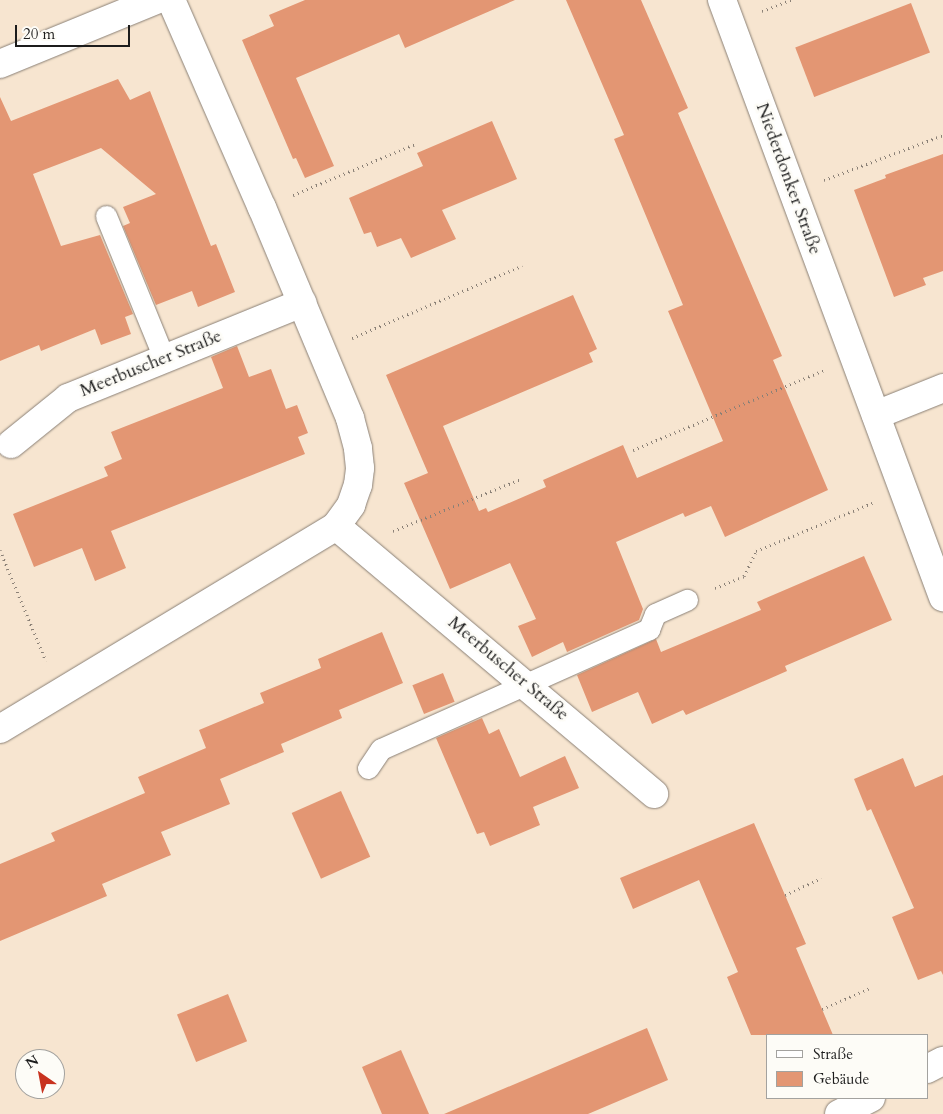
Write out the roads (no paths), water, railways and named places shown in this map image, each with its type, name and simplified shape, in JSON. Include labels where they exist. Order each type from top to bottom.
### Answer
[{"type":"street","points":[[0,64],[156,0]]},
{"type":"street","points":[[0,729],[336,526],[351,504],[358,485],[360,468],[358,448],[350,418],[262,208],[171,0]]},
{"type":"street","name":"Niederdonker Straße","points":[[722,0],[943,597]]},
{"type":"street","name":"Meerbuscher Straße","points":[[11,444],[68,398],[302,303]]},
{"type":"street","points":[[876,415],[943,388]]},
{"type":"street","name":"Meerbuscher Straße","points":[[336,526],[527,684],[654,794]]},
{"type":"street","points":[[928,1069],[943,1061]]},
{"type":"street","points":[[839,1114],[869,1099]]},
{"type":"lane","points":[[106,216],[164,358]]},
{"type":"lane","points":[[368,768],[381,750],[650,629],[655,614],[687,600]]}]
